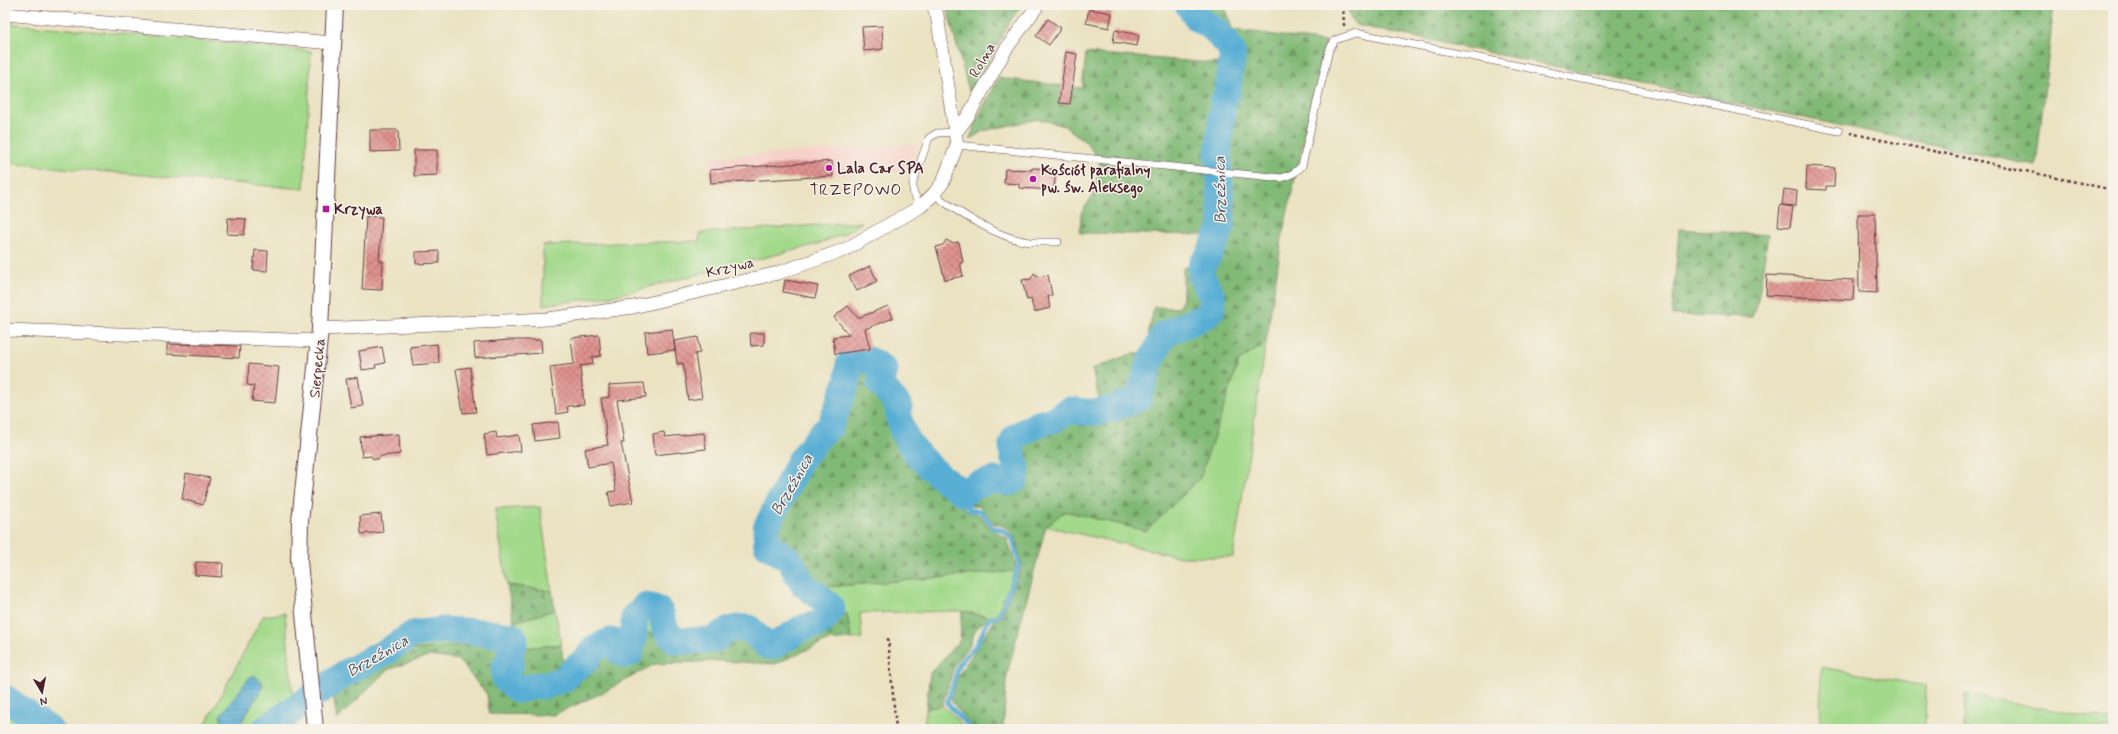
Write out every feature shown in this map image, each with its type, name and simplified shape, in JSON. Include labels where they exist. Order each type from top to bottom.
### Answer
[{"type":"street","name":"Sierpecka","points":[[315,729],[299,561],[300,522],[320,335],[332,43],[335,5]]},
{"type":"street","name":"Krzywa","points":[[5,330],[320,335],[548,319],[633,307],[778,273],[844,250],[920,207],[934,194],[943,182],[956,139],[937,15],[933,5]]},
{"type":"street","name":"Rolna","points":[[956,139],[1006,49],[1038,5]]},
{"type":"street","points":[[5,14],[332,43]]},
{"type":"lane","points":[[920,207],[913,191],[913,182],[929,138],[937,132],[956,139],[1209,171],[1282,178],[1294,173],[1302,166],[1329,50],[1335,40],[1346,35],[1356,33],[1839,131]]},
{"type":"lane","points":[[934,194],[947,205],[1011,237],[1030,242],[1058,242]]},
{"type":"path","points":[[1343,5],[1346,35]]},
{"type":"path","points":[[1839,131],[2113,190]]},
{"type":"path","points":[[888,638],[896,729]]},
{"type":"shaded area","points":[[918,144],[910,171],[711,183],[709,158]]},
{"type":"green space","points":[[946,5],[1022,5],[1010,21],[971,99]]},
{"type":"green space","points":[[1194,5],[1225,5],[1232,29],[1326,42],[1283,232],[1266,343],[1239,361],[1200,478],[1147,531],[1065,511],[1046,526],[1007,674],[1003,729],[973,729],[951,700],[957,678],[995,620],[1001,618],[1022,565],[1015,537],[1006,527],[993,523],[980,506],[971,506],[969,497],[988,486],[1015,486],[1022,467],[1015,455],[1015,445],[1027,434],[1041,426],[1070,413],[1096,423],[1099,417],[1141,403],[1153,365],[1166,335],[1186,330],[1197,322],[1215,317],[1223,306],[1204,274],[1204,266],[1213,257],[1213,248],[1224,234],[1222,185],[1225,131],[1233,70],[1240,55],[1227,35],[1224,35],[1217,26],[1206,21]]},
{"type":"green space","points":[[1347,5],[2054,5],[2036,166],[1356,25],[1351,19]]},
{"type":"green space","points":[[5,23],[311,51],[304,189],[5,163]]},
{"type":"green space","points":[[1086,53],[1225,64],[1226,85],[1219,97],[1209,156],[1218,220],[1213,235],[1080,233],[1081,214],[1094,193],[1100,163],[1088,144],[1065,126],[1039,119],[983,131],[969,140],[983,107],[999,78],[1082,88]]},
{"type":"green space","points":[[862,222],[848,232],[818,244],[617,295],[543,305],[543,245],[699,241],[700,233]]},
{"type":"green space","points":[[1679,229],[1768,235],[1758,300],[1752,317],[1672,315]]},
{"type":"green space","points":[[1197,265],[1200,278],[1208,294],[1209,302],[1207,309],[1194,319],[1161,331],[1156,340],[1148,335],[1154,307],[1178,308],[1183,299],[1183,268]]},
{"type":"green space","points":[[1266,343],[1233,557],[1181,557],[1045,526],[1065,511],[1147,531],[1200,478],[1239,361]]},
{"type":"green space","points":[[1151,351],[1134,398],[1101,407],[1092,369],[1131,354]]},
{"type":"green space","points":[[872,363],[879,371],[878,377],[882,390],[896,407],[893,415],[894,419],[918,462],[934,471],[949,484],[957,494],[966,511],[980,515],[989,528],[1007,538],[1016,566],[1015,571],[814,588],[806,581],[791,557],[770,544],[769,532],[803,462],[821,437],[835,425],[849,384],[850,369],[856,364]]},
{"type":"green space","points":[[540,507],[552,591],[507,585],[495,509]]},
{"type":"green space","points":[[1015,571],[997,614],[989,617],[962,611],[860,613],[862,638],[851,639],[847,614],[834,615],[837,606],[814,588]]},
{"type":"green space","points":[[507,585],[552,591],[555,610],[514,622]]},
{"type":"green space","points":[[647,609],[653,609],[660,615],[664,631],[639,634],[637,618]]},
{"type":"green space","points":[[555,610],[561,644],[515,649],[521,640],[516,634],[514,622]]},
{"type":"green space","points":[[962,611],[989,617],[976,629],[969,646],[955,663],[942,705],[926,709],[930,673],[960,640]]},
{"type":"green space","points":[[285,613],[296,729],[203,729],[263,616]]},
{"type":"green space","points":[[847,614],[851,639],[827,641],[775,664],[718,661],[655,664],[602,693],[553,715],[489,714],[487,694],[458,660],[430,656],[387,670],[337,720],[333,694],[337,687],[396,651],[512,641],[507,652],[508,664],[502,667],[502,678],[515,693],[561,683],[579,672],[595,651],[614,644],[617,646],[619,656],[628,658],[633,654],[639,634],[664,631],[675,643],[703,645],[712,644],[736,631],[742,631],[751,634],[771,650],[807,629],[823,626],[834,615]]},
{"type":"green space","points":[[447,634],[512,641],[396,651],[414,638]]},
{"type":"green space","points":[[561,644],[565,673],[562,678],[545,684],[535,681],[520,686],[507,678],[507,669],[514,667],[515,649]]},
{"type":"green space","points":[[1821,667],[1926,686],[1925,729],[1820,729]]},
{"type":"green space","points":[[5,684],[67,729],[6,729]]},
{"type":"green space","points":[[1965,694],[2113,721],[2113,729],[1964,729]]},
{"type":"green space","points":[[942,705],[962,724],[924,729],[926,709]]},
{"type":"water","points":[[254,675],[262,682],[263,687],[239,726],[232,729],[223,725],[220,716],[249,678]]},
{"type":"building","points":[[1089,9],[1112,13],[1109,28],[1086,23]]},
{"type":"building","points":[[1048,19],[1061,28],[1049,45],[1036,36]]},
{"type":"building","points":[[882,26],[883,49],[864,51],[862,27]]},
{"type":"building","points":[[1115,30],[1139,35],[1137,46],[1113,42]]},
{"type":"building","points":[[1066,52],[1077,54],[1070,104],[1059,103]]},
{"type":"building","points":[[370,130],[398,130],[399,151],[370,152]]},
{"type":"building","points":[[414,150],[437,150],[437,175],[414,176]]},
{"type":"building","points":[[832,161],[833,176],[711,183],[710,170]]},
{"type":"building","points":[[1807,166],[1835,168],[1834,186],[1826,186],[1826,190],[1806,189]]},
{"type":"building","name":"Kościół parafialny pw. św. Aleksego","points":[[1032,168],[1056,169],[1054,190],[1019,188],[1019,184],[1004,183],[1005,169],[1032,170]]},
{"type":"building","points":[[1784,189],[1797,191],[1796,206],[1782,205]]},
{"type":"building","points":[[1780,205],[1793,207],[1790,227],[1778,226]]},
{"type":"building","points":[[1858,214],[1875,214],[1877,293],[1859,292]]},
{"type":"building","points":[[366,216],[382,217],[379,261],[383,261],[382,290],[362,289]]},
{"type":"building","points":[[228,218],[246,219],[244,235],[227,234]]},
{"type":"building","points":[[946,240],[952,243],[959,242],[963,262],[960,263],[963,276],[945,280],[936,247],[943,245]]},
{"type":"building","points":[[255,250],[268,251],[267,271],[253,270]]},
{"type":"building","points":[[439,251],[439,263],[416,264],[416,252]]},
{"type":"building","points":[[870,266],[877,281],[857,291],[849,276]]},
{"type":"building","points":[[1034,273],[1039,277],[1048,275],[1052,295],[1048,296],[1050,308],[1034,312],[1031,299],[1027,300],[1022,280],[1031,279]]},
{"type":"building","points":[[1767,275],[1854,280],[1853,300],[1766,295]]},
{"type":"building","points":[[785,280],[818,286],[815,298],[783,292]]},
{"type":"building","points":[[848,306],[858,318],[888,306],[893,318],[865,329],[870,349],[835,354],[833,337],[849,335],[834,317]]},
{"type":"building","points":[[672,329],[675,350],[647,353],[645,332]]},
{"type":"building","points":[[750,333],[764,333],[764,345],[751,346]]},
{"type":"building","points":[[599,335],[601,356],[592,357],[593,364],[580,366],[584,405],[567,406],[568,412],[556,414],[550,367],[574,364],[571,338]]},
{"type":"building","points":[[698,337],[700,353],[695,354],[702,398],[688,400],[683,363],[677,364],[674,341]]},
{"type":"building","points":[[509,340],[541,340],[542,353],[475,358],[474,343]]},
{"type":"building","points":[[167,344],[240,346],[239,358],[167,354]]},
{"type":"building","points":[[437,344],[439,363],[413,365],[410,347]]},
{"type":"building","points":[[382,347],[385,363],[375,365],[376,368],[362,370],[359,351]]},
{"type":"building","points":[[249,364],[279,367],[275,403],[252,401],[254,386],[247,385]]},
{"type":"building","points":[[470,367],[476,412],[463,413],[456,369]]},
{"type":"building","points":[[358,377],[363,406],[351,408],[346,379]]},
{"type":"building","points":[[644,383],[646,397],[617,400],[624,443],[621,443],[633,502],[611,506],[608,492],[616,491],[611,463],[588,467],[585,449],[608,445],[601,398],[609,397],[609,385]]},
{"type":"building","points":[[558,422],[560,438],[535,441],[533,425]]},
{"type":"building","points":[[496,432],[497,438],[519,435],[521,451],[487,455],[484,434]]},
{"type":"building","points":[[664,432],[665,437],[704,433],[706,449],[655,455],[653,434]]},
{"type":"building","points":[[399,434],[400,454],[381,456],[378,459],[373,459],[371,456],[362,457],[360,437]]},
{"type":"building","points":[[186,473],[210,478],[203,505],[182,499]]},
{"type":"building","points":[[381,514],[383,532],[361,534],[360,516]]},
{"type":"building","points":[[196,562],[223,563],[222,577],[195,575]]},
{"type":"waterway","name":"Brzeźnica","points":[[265,729],[347,672],[389,650],[413,634],[444,630],[480,632],[511,636],[515,639],[510,653],[511,664],[504,668],[505,679],[518,690],[537,685],[544,686],[564,679],[576,667],[586,661],[593,649],[610,641],[620,643],[621,653],[625,655],[630,653],[634,635],[634,617],[645,606],[652,607],[660,612],[664,626],[676,641],[714,640],[730,630],[749,628],[767,646],[774,646],[802,628],[821,623],[832,609],[827,603],[803,584],[789,559],[767,545],[766,528],[800,461],[821,434],[830,426],[848,380],[849,364],[860,360],[868,360],[884,370],[880,383],[899,406],[899,419],[903,432],[910,444],[930,467],[964,493],[975,485],[994,480],[1009,483],[1015,480],[1017,468],[1013,457],[1012,444],[1016,436],[1038,424],[1055,419],[1069,410],[1080,412],[1104,411],[1138,399],[1151,361],[1164,334],[1205,316],[1212,309],[1213,299],[1201,275],[1201,266],[1209,255],[1222,227],[1218,154],[1223,101],[1227,94],[1233,53],[1226,41],[1222,39],[1214,29],[1197,18],[1188,5]]},
{"type":"waterway","points":[[964,493],[969,510],[981,511],[992,527],[1004,531],[1013,539],[1019,565],[999,616],[989,619],[977,644],[959,664],[947,703],[971,729]]},
{"type":"waterway","name":"Brzeźnica","points":[[5,698],[49,729]]},
{"type":"place","name":"Lala Car SPA","points":[[829,168]]},
{"type":"place","name":"Kościół parafialny pw. św. Aleksego","points":[[1033,179]]},
{"type":"place","name":"Krzywa","points":[[326,209]]},
{"type":"district","name":"TRZEPOWO","points":[[856,189]]}]
